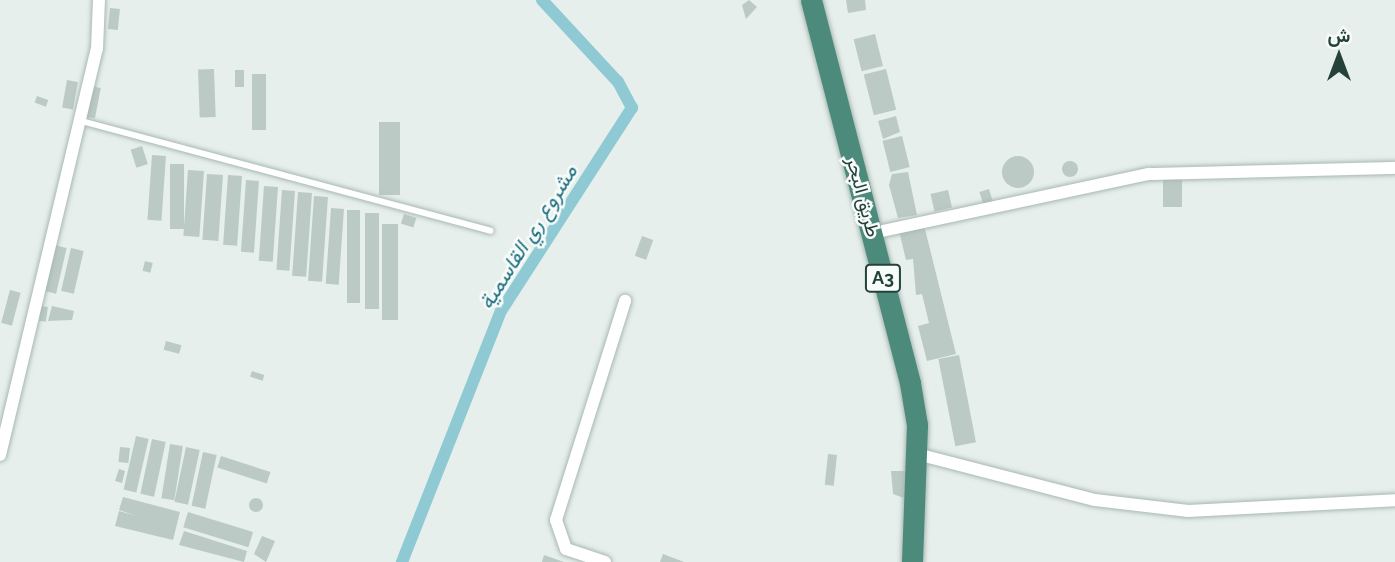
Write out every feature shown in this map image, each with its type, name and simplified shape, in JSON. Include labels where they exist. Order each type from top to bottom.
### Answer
[{"type":"highway","name":"طريق البحر","points":[[811,0],[910,383],[916,454],[912,562]]},
{"type":"street","points":[[0,455],[75,119],[97,49],[99,0]]},
{"type":"street","points":[[873,233],[1149,173],[1395,167]]},
{"type":"street","points":[[605,562],[566,549],[556,520],[625,301]]},
{"type":"street","points":[[916,454],[1095,500],[1188,511],[1395,500]]},
{"type":"lane","points":[[75,119],[491,231]]},
{"type":"building","points":[[749,0],[757,7],[746,19],[742,5]]},
{"type":"building","points":[[846,0],[865,0],[866,10],[848,13]]},
{"type":"building","points":[[110,8],[120,9],[118,30],[108,29]]},
{"type":"building","points":[[875,34],[883,66],[862,71],[854,39]]},
{"type":"building","points":[[214,69],[216,117],[200,118],[198,70]]},
{"type":"building","points":[[886,69],[896,110],[874,115],[864,75]]},
{"type":"building","points":[[235,70],[244,70],[244,87],[235,87]]},
{"type":"building","points":[[252,74],[266,74],[266,130],[252,130]]},
{"type":"building","points":[[67,80],[78,82],[73,109],[62,108]]},
{"type":"building","points":[[91,86],[101,88],[95,118],[85,116]]},
{"type":"building","points":[[37,96],[48,100],[46,107],[35,103]]},
{"type":"building","points":[[896,116],[900,132],[883,139],[878,121]]},
{"type":"building","points":[[379,122],[400,122],[400,195],[379,195]]},
{"type":"building","points":[[902,136],[910,167],[890,172],[883,141]]},
{"type":"building","points":[[142,146],[148,164],[136,168],[131,150]]},
{"type":"building","points":[[152,155],[166,156],[161,221],[147,220]]},
{"type":"building","points":[[1018,156],[1029,161],[1034,172],[1029,183],[1018,188],[1007,183],[1002,172],[1007,161]]},
{"type":"building","points":[[1070,161],[1076,163],[1076,175],[1070,177],[1064,175],[1062,169],[1064,163]]},
{"type":"building","points":[[170,164],[184,164],[184,229],[170,229]]},
{"type":"building","points":[[188,170],[204,171],[199,237],[183,236]]},
{"type":"building","points":[[908,172],[917,215],[898,218],[889,185],[892,174]]},
{"type":"building","points":[[207,174],[223,175],[218,241],[202,240]]},
{"type":"building","points":[[228,175],[242,176],[237,246],[223,245]]},
{"type":"building","points":[[1163,179],[1182,179],[1182,207],[1163,207]]},
{"type":"building","points":[[246,180],[259,181],[254,253],[241,252]]},
{"type":"building","points":[[264,186],[278,187],[273,262],[259,261]]},
{"type":"building","points":[[989,189],[993,202],[984,205],[979,192]]},
{"type":"building","points":[[282,190],[295,191],[289,271],[276,270]]},
{"type":"building","points":[[948,190],[952,208],[935,212],[930,194]]},
{"type":"building","points":[[298,192],[312,193],[306,277],[292,276]]},
{"type":"building","points":[[314,196],[328,197],[322,282],[308,281]]},
{"type":"building","points":[[331,208],[344,209],[339,285],[326,284]]},
{"type":"building","points":[[347,210],[360,210],[360,303],[347,303]]},
{"type":"building","points":[[365,213],[379,213],[379,309],[365,309]]},
{"type":"building","points":[[404,214],[416,218],[413,228],[401,224]]},
{"type":"building","points":[[382,224],[398,224],[398,320],[382,320]]},
{"type":"building","points":[[924,225],[956,354],[927,361],[918,326],[929,323],[922,294],[916,295],[913,259],[906,260],[899,231]]},
{"type":"building","points":[[642,236],[653,240],[646,260],[635,256]]},
{"type":"building","points":[[54,245],[67,248],[56,294],[43,291]]},
{"type":"building","points":[[71,248],[84,251],[74,294],[61,291]]},
{"type":"building","points":[[145,261],[153,263],[150,273],[143,271]]},
{"type":"building","points":[[10,290],[21,293],[12,326],[1,323]]},
{"type":"building","points":[[41,306],[48,307],[46,322],[39,321]]},
{"type":"building","points":[[52,306],[74,311],[72,320],[48,321]]},
{"type":"building","points":[[166,341],[181,345],[179,354],[164,350]]},
{"type":"building","points":[[959,355],[976,442],[955,446],[938,359]]},
{"type":"building","points":[[252,371],[264,375],[263,381],[250,377]]},
{"type":"building","points":[[136,436],[149,439],[136,493],[124,490]]},
{"type":"building","points":[[152,439],[166,442],[154,497],[140,494]]},
{"type":"building","points":[[170,444],[183,446],[174,500],[161,498]]},
{"type":"building","points":[[120,447],[130,448],[128,463],[118,462]]},
{"type":"building","points":[[186,447],[200,450],[188,505],[174,502]]},
{"type":"building","points":[[203,452],[217,455],[205,509],[192,506]]},
{"type":"building","points":[[828,454],[837,455],[834,486],[825,485]]},
{"type":"building","points":[[221,456],[270,472],[267,483],[217,467]]},
{"type":"building","points":[[119,469],[125,471],[122,483],[115,481]]},
{"type":"building","points":[[891,471],[908,471],[907,499],[893,494]]},
{"type":"building","points":[[123,497],[180,512],[173,540],[115,526],[119,511],[137,516],[119,510]]},
{"type":"building","points":[[253,498],[259,498],[263,505],[259,512],[253,512],[249,508],[249,502]]},
{"type":"building","points":[[188,512],[253,532],[248,547],[183,527]]},
{"type":"building","points":[[184,531],[247,551],[244,562],[179,545]]},
{"type":"building","points":[[262,536],[275,541],[266,562],[254,554]]},
{"type":"building","points":[[663,554],[684,562],[660,562]]},
{"type":"building","points":[[544,555],[564,562],[542,562]]},
{"type":"waterway","name":"مشروع ري القاسمية","points":[[402,562],[501,311],[632,108],[618,82],[542,0]]}]
